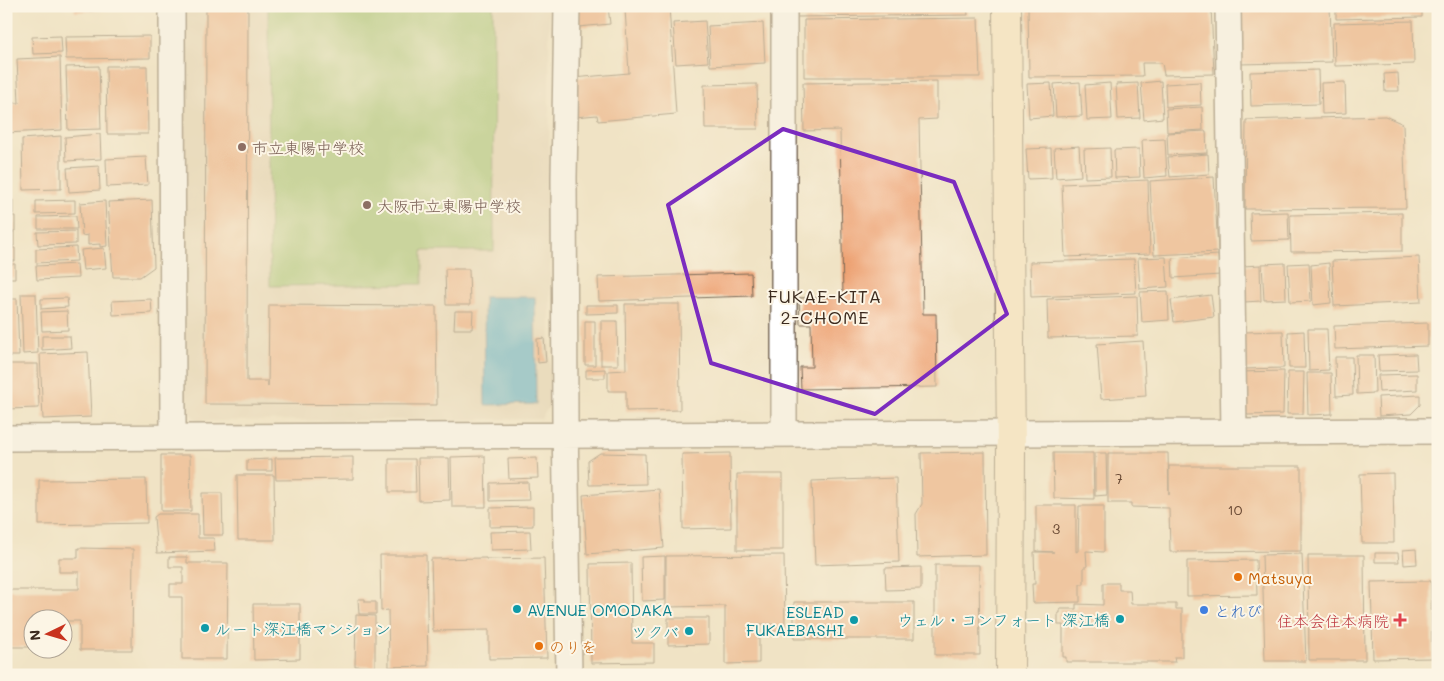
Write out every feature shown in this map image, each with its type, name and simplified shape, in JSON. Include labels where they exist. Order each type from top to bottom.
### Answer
[{"type":"street","points":[[172,6],[173,437]]},
{"type":"street","points":[[567,6],[564,176],[568,675]]},
{"type":"street","points":[[784,6],[784,434]]},
{"type":"street","points":[[1007,6],[1011,433],[1010,675]]},
{"type":"street","points":[[1228,6],[1234,432]]},
{"type":"street","points":[[6,438],[1438,431]]},
{"type":"highlighted area","points":[[783,129],[954,182],[1007,314],[875,414],[711,363],[668,205]]},
{"type":"shaded area","name":"大阪市立東陽中学校","points":[[183,6],[549,6],[550,405],[541,419],[198,421],[185,408]]},
{"type":"green space","points":[[268,6],[493,6],[494,251],[422,251],[422,284],[270,286]]},
{"type":"water","points":[[484,297],[535,297],[536,404],[485,405]]},
{"type":"building","points":[[74,6],[115,6],[115,9],[75,12]]},
{"type":"building","points":[[206,6],[248,6],[247,381],[268,381],[268,387],[269,305],[436,306],[437,405],[205,404]]},
{"type":"building","points":[[577,6],[608,6],[610,24],[578,27]]},
{"type":"building","points":[[669,6],[676,114],[598,121],[597,115],[575,117],[573,78],[629,73],[625,9]]},
{"type":"building","points":[[796,6],[967,6],[968,15],[796,17]]},
{"type":"building","points":[[1028,6],[1211,6],[1214,74],[1164,75],[1162,63],[1142,63],[1143,76],[1029,77]]},
{"type":"building","points":[[1237,6],[1330,6],[1332,62],[1239,64]]},
{"type":"building","points":[[1336,6],[1422,6],[1422,17],[1336,19]]},
{"type":"building","points":[[978,18],[980,77],[804,77],[804,20]]},
{"type":"building","points":[[705,21],[708,62],[676,64],[673,23]]},
{"type":"building","points":[[1413,21],[1414,64],[1335,66],[1334,23]]},
{"type":"building","points":[[763,23],[765,63],[710,66],[708,26]]},
{"type":"building","points":[[61,36],[62,53],[33,54],[32,37]]},
{"type":"building","points":[[150,36],[150,58],[66,59],[65,37]]},
{"type":"building","points":[[60,57],[62,130],[6,133],[6,103],[19,103],[17,59]]},
{"type":"building","points":[[99,66],[101,129],[68,130],[66,67]]},
{"type":"building","points":[[106,66],[147,66],[148,134],[107,134]]},
{"type":"building","points":[[1318,70],[1319,104],[1251,106],[1250,72]]},
{"type":"building","points":[[1398,73],[1399,91],[1385,91],[1384,74]]},
{"type":"building","points":[[937,81],[937,119],[919,120],[923,314],[936,314],[937,387],[801,389],[800,367],[812,367],[811,324],[800,324],[799,298],[843,297],[840,130],[804,131],[803,83]]},
{"type":"building","points":[[1161,81],[1163,118],[1144,120],[1141,83]]},
{"type":"building","points":[[1080,82],[1082,116],[1056,117],[1054,84]]},
{"type":"building","points":[[1200,82],[1201,105],[1166,107],[1165,84]]},
{"type":"building","points":[[1345,82],[1346,113],[1322,114],[1321,83]]},
{"type":"building","points":[[1051,83],[1053,116],[1029,118],[1027,84]]},
{"type":"building","points":[[1110,83],[1112,119],[1087,120],[1085,85]]},
{"type":"building","points":[[1138,83],[1140,118],[1118,119],[1116,84]]},
{"type":"building","points":[[757,84],[758,129],[705,129],[704,85]]},
{"type":"building","points":[[1202,107],[1203,130],[1167,132],[1166,109]]},
{"type":"building","points":[[1385,116],[1403,124],[1406,208],[1245,209],[1246,120]]},
{"type":"building","points":[[1206,131],[1207,153],[1168,155],[1167,133]]},
{"type":"building","points":[[100,134],[101,159],[66,161],[65,137]]},
{"type":"building","points":[[61,136],[61,189],[23,190],[22,139]]},
{"type":"building","points":[[1165,139],[1167,176],[1144,178],[1142,140]]},
{"type":"building","points":[[1079,146],[1081,176],[1056,178],[1054,148]]},
{"type":"building","points":[[1051,148],[1052,178],[1028,179],[1026,149]]},
{"type":"building","points":[[1110,148],[1111,177],[1085,178],[1084,149]]},
{"type":"building","points":[[1139,149],[1140,177],[1115,178],[1114,150]]},
{"type":"building","points":[[1208,154],[1209,174],[1170,177],[1168,157]]},
{"type":"building","points":[[146,157],[148,185],[107,187],[106,159]]},
{"type":"building","points":[[99,166],[100,190],[69,192],[67,168]]},
{"type":"building","points":[[1214,177],[1218,252],[1154,255],[1150,181]]},
{"type":"building","points":[[1148,180],[1150,254],[1065,257],[1062,184]]},
{"type":"building","points":[[13,200],[13,214],[6,214],[6,201]]},
{"type":"building","points":[[75,200],[75,213],[36,214],[36,201]]},
{"type":"building","points":[[152,200],[154,267],[140,277],[113,277],[108,202]]},
{"type":"building","points":[[105,201],[107,246],[100,247],[100,244],[88,245],[88,235],[82,236],[80,203]]},
{"type":"building","points":[[1288,212],[1289,240],[1251,241],[1250,213]]},
{"type":"building","points":[[1402,213],[1402,251],[1291,252],[1290,215]]},
{"type":"building","points":[[6,216],[15,216],[15,231],[6,231]]},
{"type":"building","points":[[76,216],[77,229],[38,229],[38,217]]},
{"type":"building","points":[[76,231],[76,244],[38,245],[37,232]]},
{"type":"building","points":[[6,232],[14,232],[14,246],[6,246]]},
{"type":"building","points":[[76,247],[77,261],[36,263],[36,249]]},
{"type":"building","points":[[6,248],[15,248],[15,261],[6,261]]},
{"type":"building","points":[[104,248],[106,268],[83,270],[81,250]]},
{"type":"building","points":[[1218,255],[1220,275],[1173,278],[1172,258]]},
{"type":"building","points":[[1166,257],[1168,287],[1140,289],[1138,258]]},
{"type":"building","points":[[1419,257],[1421,302],[1334,306],[1332,261]]},
{"type":"building","points":[[1134,259],[1136,293],[1031,297],[1030,262]]},
{"type":"building","points":[[1285,263],[1286,299],[1264,300],[1262,264]]},
{"type":"building","points":[[1309,263],[1311,301],[1290,302],[1288,264]]},
{"type":"building","points":[[1329,263],[1331,303],[1313,305],[1311,265]]},
{"type":"building","points":[[6,264],[15,264],[15,278],[6,278]]},
{"type":"building","points":[[77,264],[78,278],[37,280],[36,266]]},
{"type":"building","points":[[1260,265],[1261,301],[1244,302],[1243,266]]},
{"type":"building","points":[[445,269],[469,269],[470,305],[446,305]]},
{"type":"building","points":[[751,273],[752,296],[599,301],[598,277]]},
{"type":"building","points":[[1168,291],[1169,320],[1142,322],[1140,292]]},
{"type":"building","points":[[21,294],[36,294],[38,353],[23,354]]},
{"type":"building","points":[[1211,295],[1214,317],[1174,322],[1171,300]]},
{"type":"building","points":[[1137,296],[1138,336],[1048,338],[1047,299]]},
{"type":"building","points":[[67,298],[68,307],[41,309],[41,299]]},
{"type":"building","points":[[6,299],[17,299],[19,356],[6,356]]},
{"type":"building","points":[[151,299],[152,313],[113,315],[112,301]]},
{"type":"building","points":[[625,304],[679,304],[680,410],[626,411],[626,391],[608,391],[608,371],[626,370]]},
{"type":"building","points":[[586,305],[618,305],[618,313],[586,314]]},
{"type":"building","points":[[67,311],[68,330],[42,331],[41,312]]},
{"type":"building","points":[[455,311],[473,311],[472,329],[454,329]]},
{"type":"building","points":[[585,321],[595,321],[595,365],[585,365]]},
{"type":"building","points":[[601,321],[617,321],[618,365],[601,365]]},
{"type":"building","points":[[1428,323],[1428,346],[1335,349],[1334,326]]},
{"type":"building","points":[[1308,329],[1327,329],[1329,370],[1309,371]]},
{"type":"building","points":[[1283,331],[1284,368],[1244,369],[1244,332]]},
{"type":"building","points":[[1304,331],[1305,368],[1289,368],[1288,332]]},
{"type":"building","points":[[42,336],[70,336],[71,348],[42,350]]},
{"type":"building","points":[[544,338],[546,362],[538,363],[537,339]]},
{"type":"building","points":[[1143,341],[1146,396],[1101,399],[1097,344]]},
{"type":"building","points":[[88,352],[91,417],[43,419],[40,354]]},
{"type":"building","points":[[1416,354],[1417,370],[1379,371],[1378,355]]},
{"type":"building","points":[[1356,355],[1374,355],[1375,393],[1357,394]]},
{"type":"building","points":[[1335,357],[1352,357],[1353,395],[1336,396]]},
{"type":"building","points":[[6,364],[38,364],[39,408],[6,409]]},
{"type":"building","points":[[605,369],[605,378],[586,378],[586,370]]},
{"type":"building","points":[[1284,371],[1283,414],[1248,415],[1237,404],[1238,372]]},
{"type":"building","points":[[1288,372],[1304,372],[1303,414],[1287,414]]},
{"type":"building","points":[[1307,373],[1331,373],[1332,414],[1308,415]]},
{"type":"building","points":[[1417,374],[1417,390],[1379,392],[1378,375]]},
{"type":"building","points":[[1420,395],[1420,405],[1411,414],[1379,416],[1378,397]]},
{"type":"building","points":[[985,452],[986,555],[917,557],[916,514],[922,504],[921,453]]},
{"type":"building","points":[[600,453],[645,454],[646,484],[589,485],[588,461]]},
{"type":"building","points":[[730,453],[731,528],[683,529],[682,454]]},
{"type":"building","points":[[1053,453],[1093,453],[1094,499],[1054,498]]},
{"type":"building","points":[[1095,453],[1106,453],[1107,495],[1095,496]]},
{"type":"building","points":[[1108,453],[1168,453],[1169,495],[1169,466],[1301,466],[1301,551],[1170,552],[1169,508],[1131,507],[1131,503],[1108,503]]},
{"type":"building","points":[[161,455],[190,455],[191,511],[161,511]]},
{"type":"building","points":[[485,456],[486,507],[452,507],[451,457]]},
{"type":"building","points":[[353,457],[353,479],[276,480],[275,458]]},
{"type":"building","points":[[418,458],[449,458],[450,500],[419,501]]},
{"type":"building","points":[[537,458],[538,478],[509,479],[508,459]]},
{"type":"building","points":[[272,459],[272,471],[247,471],[247,460]]},
{"type":"building","points":[[389,459],[415,459],[416,492],[389,492]]},
{"type":"building","points":[[1393,473],[1394,543],[1362,543],[1360,474]]},
{"type":"building","points":[[737,474],[783,474],[783,550],[737,550]]},
{"type":"building","points":[[237,475],[274,475],[275,540],[238,540]]},
{"type":"building","points":[[896,478],[899,562],[815,565],[812,481]]},
{"type":"building","points":[[146,479],[147,523],[39,525],[39,480]]},
{"type":"building","points":[[528,482],[529,500],[490,501],[490,483]]},
{"type":"building","points":[[659,489],[664,548],[587,554],[583,495]]},
{"type":"building","points":[[202,493],[222,493],[223,535],[203,535]]},
{"type":"building","points":[[1036,505],[1076,505],[1076,552],[1078,551],[1079,506],[1104,506],[1104,552],[1086,551],[1087,567],[1084,567],[1084,584],[1080,584],[1080,602],[1033,603],[1032,584],[1035,584],[1034,552],[1054,552],[1036,551]]},
{"type":"building","points":[[533,507],[533,526],[490,527],[490,508]]},
{"type":"building","points":[[158,514],[198,514],[198,538],[214,538],[215,551],[157,553],[154,517]]},
{"type":"building","points":[[530,531],[531,549],[491,550],[490,532]]},
{"type":"building","points":[[78,548],[133,549],[132,650],[80,650],[80,621],[72,621],[72,608],[22,608],[22,647],[6,647],[6,590],[79,589],[79,572],[59,572],[59,558],[78,558]]},
{"type":"building","points":[[1416,549],[1417,564],[1404,565],[1403,550]]},
{"type":"building","points":[[1375,553],[1398,553],[1399,562],[1375,562]]},
{"type":"building","points":[[1302,554],[1306,661],[1265,661],[1262,555]]},
{"type":"building","points":[[380,555],[426,555],[428,666],[389,667],[388,610],[381,611]]},
{"type":"building","points":[[784,555],[785,626],[779,627],[779,631],[773,631],[773,624],[759,624],[759,663],[725,664],[725,606],[666,607],[666,556]]},
{"type":"building","points":[[1308,555],[1364,555],[1365,660],[1309,660]]},
{"type":"building","points":[[665,556],[665,600],[642,601],[641,557]]},
{"type":"building","name":"ルート深江橋マンション","points":[[169,557],[187,557],[187,563],[228,563],[227,659],[182,659],[182,597],[170,597],[170,584],[183,584],[183,567],[169,567]]},
{"type":"building","points":[[544,558],[547,658],[489,659],[489,630],[433,631],[431,559]]},
{"type":"building","points":[[1256,560],[1257,595],[1187,596],[1187,561]]},
{"type":"building","points":[[631,563],[632,643],[654,643],[654,662],[591,663],[590,564]]},
{"type":"building","points":[[935,565],[979,565],[980,655],[935,655]]},
{"type":"building","points":[[921,567],[921,589],[886,590],[885,568]]},
{"type":"building","points":[[1431,581],[1432,658],[1373,659],[1371,582]]},
{"type":"building","name":"ウェル・コンフォート 深江橋","points":[[1103,583],[1119,583],[1119,590],[1130,590],[1131,604],[1176,604],[1176,609],[1182,609],[1182,657],[1174,657],[1175,662],[1066,662],[1066,657],[1063,657],[1063,625],[1058,625],[1058,613],[1060,613],[1060,609],[1076,609],[1076,604],[1103,605]]},
{"type":"building","points":[[358,599],[365,599],[365,602],[376,602],[376,614],[359,614]]},
{"type":"building","name":"ESLEAD FUKAEBASHI","points":[[794,602],[914,602],[914,639],[794,639]]},
{"type":"building","points":[[253,604],[300,604],[300,659],[254,660]]},
{"type":"building","points":[[356,615],[375,616],[375,667],[355,666]]},
{"type":"building","name":"ツクバ","points":[[668,618],[709,618],[709,644],[668,645]]},
{"type":"place","name":"市立東陽中学校","points":[[242,147]]},
{"type":"place","name":"大阪市立東陽中学校","points":[[367,205]]},
{"type":"place","name":"Matsuya","points":[[1238,577]]},
{"type":"place","name":"AVENUE OMODAKA","points":[[517,609]]},
{"type":"place","name":"とれび","points":[[1204,610]]},
{"type":"place","name":"ウェル・コンフォート 深江橋","points":[[1120,619]]},
{"type":"place","name":"ESLEAD FUKAEBASHI","points":[[854,620]]},
{"type":"place","name":"住本会住本病院","points":[[1400,620]]},
{"type":"place","name":"ルート深江橋マンション","points":[[205,628]]},
{"type":"place","name":"ツクバ","points":[[689,631]]},
{"type":"place","name":"のりを","points":[[539,646]]},
{"type":"district","name":"FUKAE-KITA 2-CHOME","points":[[825,306]]}]
